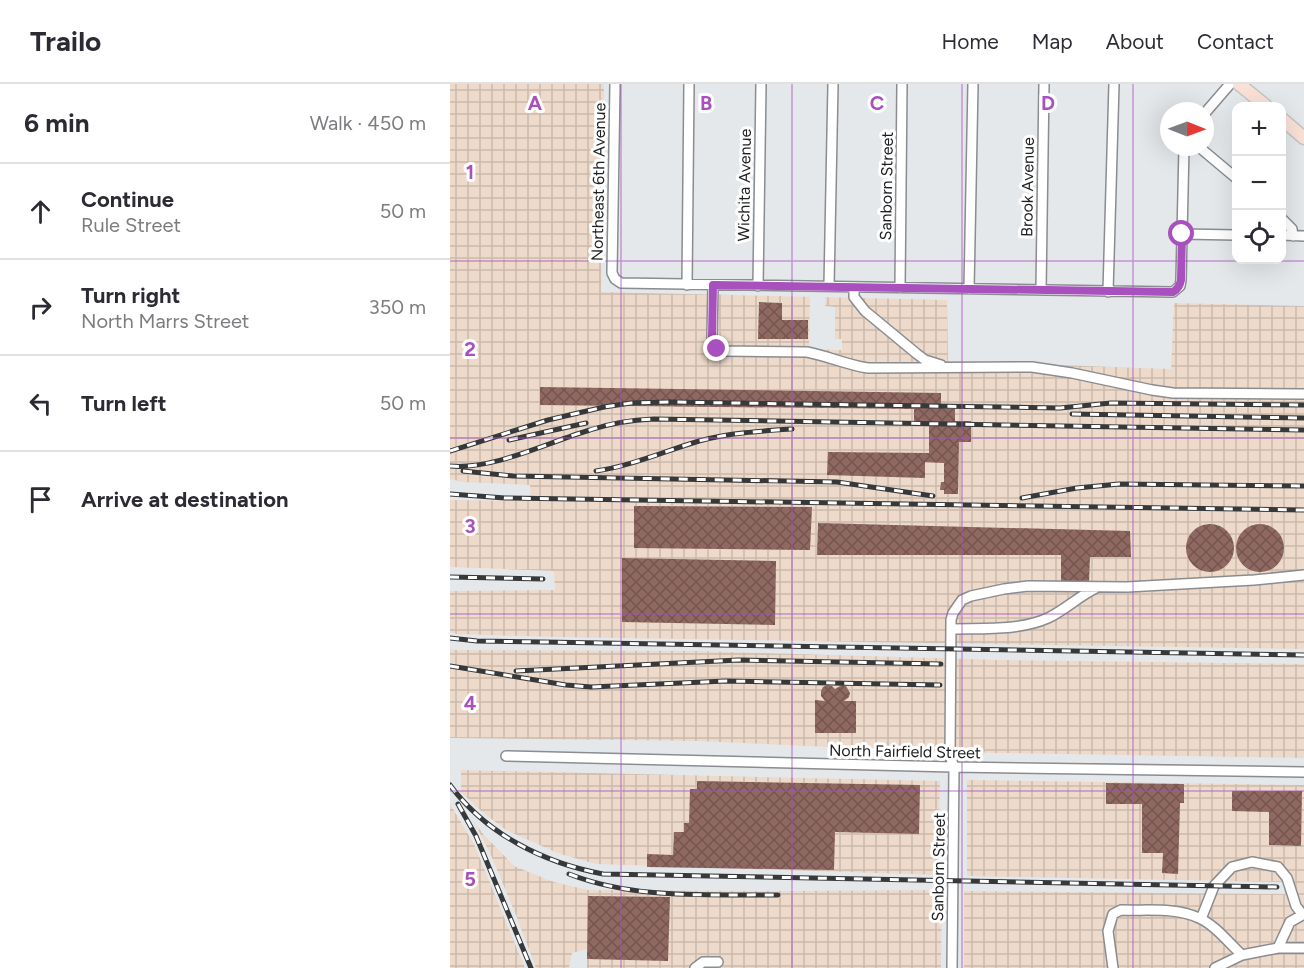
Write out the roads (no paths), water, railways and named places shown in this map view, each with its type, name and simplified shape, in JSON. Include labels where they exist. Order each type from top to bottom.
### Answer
[{"type":"main road","points":[[1239,84],[1261,102]]},
{"type":"main road","points":[[1286,123],[1304,138]]},
{"type":"street","name":"Northeast 6th Avenue","points":[[615,84],[612,273],[621,283],[1173,292],[1180,286],[1184,156]]},
{"type":"street","points":[[687,285],[688,84]]},
{"type":"street","name":"Wichita Avenue","points":[[758,286],[761,84]]},
{"type":"street","points":[[829,286],[833,84]]},
{"type":"street","name":"Sanborn Street","points":[[900,288],[902,84]]},
{"type":"street","points":[[969,289],[973,84]]},
{"type":"street","name":"Brook Avenue","points":[[1041,290],[1044,84]]},
{"type":"street","points":[[1108,292],[1114,84]]},
{"type":"street","points":[[1214,103],[1230,84]]},
{"type":"street","points":[[1210,156],[1232,175]]},
{"type":"street","points":[[1286,224],[1292,229],[1293,236]]},
{"type":"street","points":[[1182,234],[1232,234]]},
{"type":"street","points":[[1286,235],[1304,236]]},
{"type":"street","points":[[713,285],[713,344],[717,349],[723,351],[807,352],[852,366],[868,368],[1032,367],[1173,393],[1304,394]]},
{"type":"street","points":[[854,287],[854,297],[865,311],[925,360],[949,368]]},
{"type":"street","name":"Sanborn Street","points":[[952,968],[954,767],[950,756],[951,629],[952,613],[962,600],[993,591],[1028,586],[1127,587],[1303,576]]},
{"type":"street","points":[[951,629],[1028,625],[1049,617],[1098,587]]},
{"type":"street","name":"North Fairfield Street","points":[[506,756],[954,767],[1304,772]]},
{"type":"street","points":[[1201,919],[1210,894],[1218,881],[1232,867],[1252,862],[1278,867],[1287,878],[1296,906],[1303,914],[1290,922],[1278,948]]},
{"type":"street","points":[[1113,968],[1108,932],[1113,914],[1121,910],[1180,911],[1201,919],[1214,928],[1242,955]]},
{"type":"street","points":[[1215,968],[1242,955],[1278,948],[1304,948]]},
{"type":"street","points":[[695,968],[703,962],[718,962]]},
{"type":"railway","points":[[450,451],[548,420],[631,403],[1060,408],[1111,403],[1304,405]]},
{"type":"railway","points":[[1072,414],[1304,418]]},
{"type":"railway","points":[[450,466],[485,464],[503,460],[606,425],[654,419],[1304,430]]},
{"type":"railway","points":[[509,440],[586,423]]},
{"type":"railway","points":[[596,471],[635,462],[710,438],[792,429]]},
{"type":"railway","points":[[463,471],[513,476],[837,482],[933,496]]},
{"type":"railway","points":[[1022,498],[1077,488],[1119,484],[1304,486]]},
{"type":"railway","points":[[450,494],[505,498],[1304,510]]},
{"type":"railway","points":[[450,577],[543,579]]},
{"type":"railway","points":[[450,638],[477,641],[1304,655]]},
{"type":"railway","points":[[516,671],[739,660],[941,664]]},
{"type":"railway","points":[[450,666],[591,687],[726,681],[940,685]]},
{"type":"railway","points":[[450,785],[481,818],[518,844],[559,862],[603,874],[1277,887]]},
{"type":"railway","points":[[458,804],[476,836],[531,968]]},
{"type":"railway","points":[[569,874],[594,882],[646,892],[778,895]]}]
